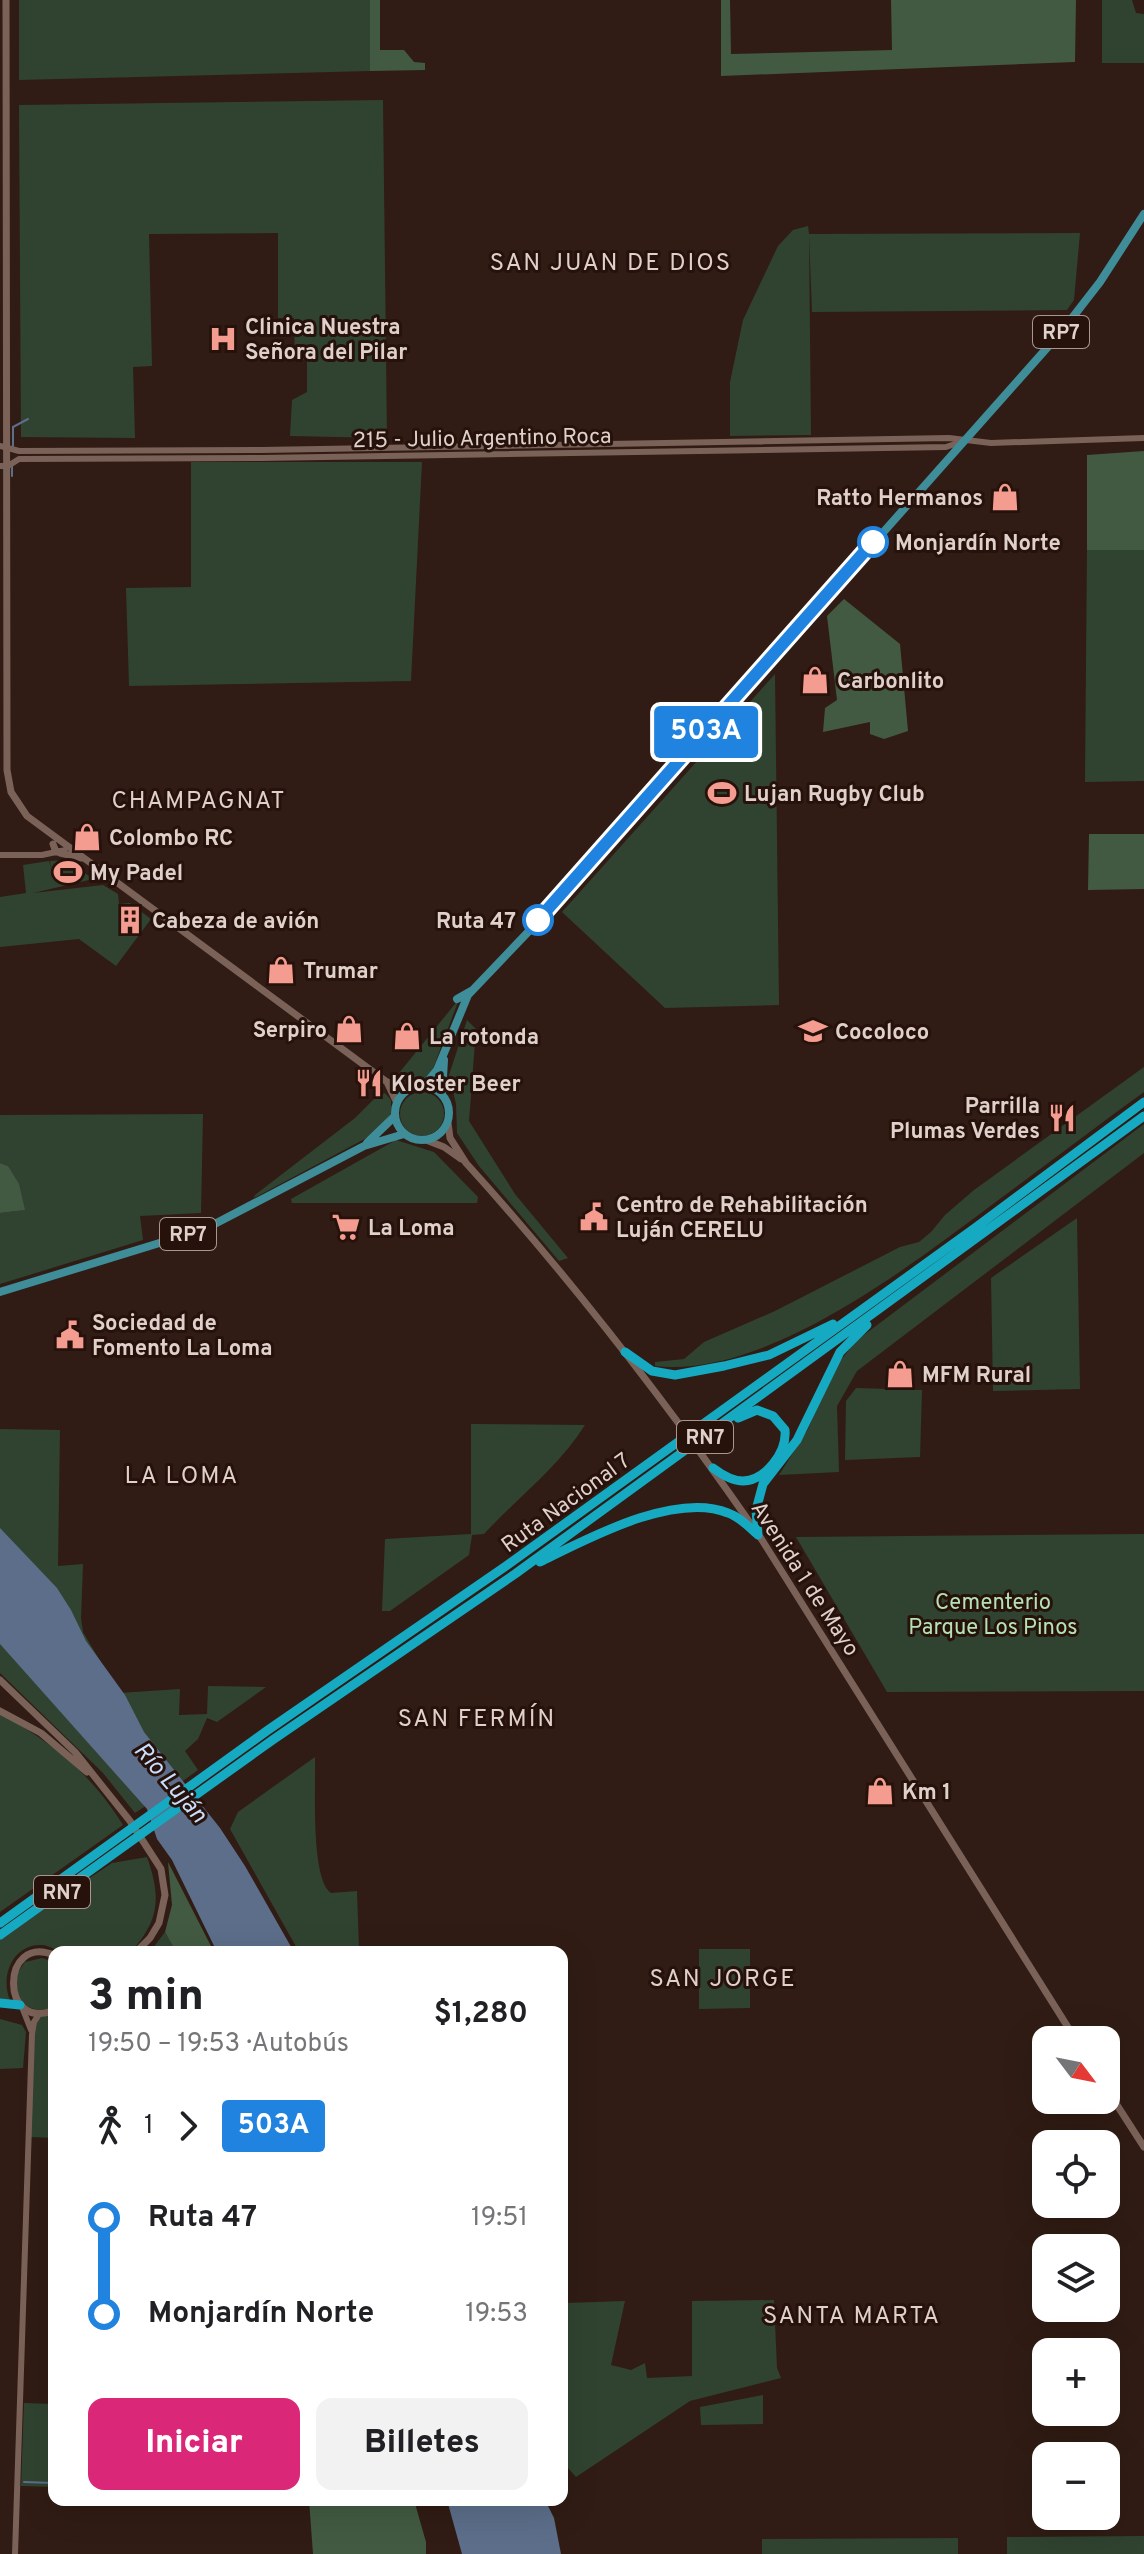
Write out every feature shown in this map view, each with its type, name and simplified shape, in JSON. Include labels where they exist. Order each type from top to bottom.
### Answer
[{"type":"highway","name":"Ruta Nacional 7","points":[[0,1935],[120,1844],[874,1301],[1144,1102]]},
{"type":"highway","name":"Ruta Nacional 7","points":[[215,1775],[515,1574],[1144,1116]]},
{"type":"highway","points":[[758,1535],[756,1510],[763,1484],[797,1440],[840,1352],[896,1297]]},
{"type":"highway","points":[[625,1352],[661,1374],[675,1375],[724,1366],[784,1349],[874,1301]]},
{"type":"highway","points":[[713,1468],[737,1480],[757,1477],[779,1455],[786,1437],[779,1421],[762,1411],[751,1412],[720,1426]]},
{"type":"highway","points":[[515,1574],[594,1534],[660,1513],[702,1508],[722,1511],[737,1517],[758,1535]]},
{"type":"highway","name":"Ruta Nacional 7","points":[[0,1923],[120,1844]]},
{"type":"highway","points":[[0,2003],[21,2006]]},
{"type":"main road","points":[[6,0],[4,466],[8,778],[11,792],[21,809],[47,831],[58,846],[88,860],[387,1082],[412,1088],[424,1086],[442,1094]]},
{"type":"main road","name":"RP7","points":[[424,1086],[437,1070],[464,1003],[475,988],[530,930],[1075,315],[1144,214]]},
{"type":"main road","points":[[457,999],[475,988]]},
{"type":"main road","name":"RP7","points":[[445,1051],[442,1094],[450,1111],[448,1123]]},
{"type":"main road","points":[[387,1082],[397,1103],[395,1116],[404,1134],[426,1140],[440,1135],[448,1123]]},
{"type":"main road","points":[[397,1103],[412,1088]]},
{"type":"main road","name":"RP7","points":[[364,1146],[395,1116]]},
{"type":"main road","name":"Avenida 1 de Mayo","points":[[448,1123],[450,1138],[466,1163]]},
{"type":"main road","name":"RP7","points":[[0,1292],[205,1229],[364,1146],[404,1134]]},
{"type":"main road","name":"Avenida 1 de Mayo","points":[[426,1140],[451,1151],[466,1163],[513,1215],[625,1352],[713,1468],[1067,2026]]},
{"type":"main road","points":[[0,1680],[75,1752],[150,1849],[164,1880],[165,1895],[159,1923],[142,1946]]},
{"type":"main road","points":[[0,1711],[41,1733],[104,1786]]},
{"type":"main road","points":[[48,1954],[33,1952],[15,1965],[10,1986],[21,2006],[40,2013],[48,2011]]},
{"type":"main road","points":[[1120,2110],[1144,2147]]},
{"type":"street","name":"215 - Julio Argentino Roca","points":[[4,447],[19,451],[261,450],[934,438],[991,443],[1144,438]]},
{"type":"street","name":"215 - Julio Argentino Roca","points":[[4,466],[19,459],[946,447],[965,440]]},
{"type":"street","points":[[0,855],[42,855],[58,846]]},
{"type":"street","points":[[21,2006],[32,2034]]},
{"type":"street","points":[[15,2554],[32,2034],[34,2022],[40,2013]]},
{"type":"green space","points":[[19,0],[370,0],[370,71],[19,80]]},
{"type":"green space","points":[[370,0],[380,0],[380,50],[404,50],[414,62],[425,63],[425,70],[370,71]]},
{"type":"green space","points":[[721,0],[730,0],[731,54],[892,50],[891,0],[1076,0],[1075,62],[721,76]]},
{"type":"green space","points":[[1102,0],[1132,0],[1136,13],[1144,14],[1144,63],[1102,63]]},
{"type":"green space","points":[[383,100],[387,438],[290,436],[292,400],[307,392],[307,360],[295,360],[294,318],[278,318],[278,233],[149,234],[152,366],[133,367],[135,438],[21,437],[19,105]]},
{"type":"green space","points":[[808,226],[809,234],[1080,233],[1074,300],[1067,310],[812,312],[809,235],[811,435],[730,436],[730,382],[743,320],[778,246],[793,230]]},
{"type":"green space","points":[[1144,451],[1144,550],[1087,550],[1087,455]]},
{"type":"green space","points":[[191,462],[422,462],[411,681],[129,686],[126,588],[191,587]]},
{"type":"green space","points":[[1087,550],[1144,550],[1144,781],[1085,782]]},
{"type":"green space","points":[[844,599],[900,644],[908,731],[884,739],[870,734],[870,722],[823,732],[825,708],[837,700],[827,616]]},
{"type":"green space","name":"Lujan Rugby Club","points":[[775,674],[779,1005],[665,1008],[562,912]]},
{"type":"green space","points":[[1089,834],[1144,834],[1144,889],[1088,890]]},
{"type":"green space","points":[[67,860],[93,879],[33,893],[103,885],[118,894],[119,904],[130,903],[151,919],[116,966],[79,939],[0,947],[0,897],[26,893],[23,865],[49,861],[51,868],[50,861]]},
{"type":"green space","points":[[459,999],[431,1074],[417,1085],[400,1080],[397,1076],[399,1073]]},
{"type":"green space","points":[[467,1020],[476,1029],[469,1121],[515,1194],[568,1258],[559,1261],[479,1166],[457,1133],[456,1104],[449,1075]]},
{"type":"green space","points":[[1144,1067],[1144,1092],[878,1287],[788,1337],[743,1355],[698,1365],[655,1366],[655,1362],[684,1359],[704,1342],[775,1311],[900,1247],[919,1242],[974,1190]]},
{"type":"green space","points":[[422,1092],[438,1098],[444,1114],[438,1130],[422,1136],[406,1130],[400,1114],[406,1098]]},
{"type":"green space","points":[[385,1093],[391,1100],[391,1114],[374,1134],[254,1198],[355,1118],[376,1097]]},
{"type":"green space","points":[[203,1114],[201,1213],[140,1216],[143,1240],[0,1284],[0,1213],[24,1210],[8,1166],[0,1163],[0,1115]]},
{"type":"green space","points":[[1144,1124],[1144,1153],[857,1371],[837,1406],[839,1472],[779,1475],[808,1429],[833,1370],[856,1341]]},
{"type":"green space","points":[[396,1140],[434,1152],[478,1197],[477,1203],[292,1203],[291,1199]]},
{"type":"green space","points":[[0,1163],[8,1166],[19,1184],[25,1210],[0,1213]]},
{"type":"green space","points":[[1077,1218],[1080,1389],[993,1391],[991,1278]]},
{"type":"green space","points":[[856,1388],[922,1390],[920,1457],[845,1460],[846,1401]]},
{"type":"green space","points":[[471,1424],[585,1425],[550,1469],[484,1534],[472,1535],[469,1555],[390,1611],[382,1611],[385,1539],[471,1534]]},
{"type":"green space","points":[[0,1429],[60,1430],[58,1566],[83,1564],[83,1632],[119,1693],[180,1689],[179,1715],[207,1714],[208,1686],[266,1687],[217,1722],[207,1718],[198,1739],[185,1751],[198,1770],[173,1788],[0,1538]]},
{"type":"green space","name":"Cementerio Parque Los Pinos","points":[[1144,1534],[1144,1691],[887,1692],[796,1537]]},
{"type":"green space","points":[[0,1586],[147,1805],[135,1813],[103,1773],[0,1673]]},
{"type":"green space","points":[[0,1713],[54,1748],[84,1774],[123,1825],[0,1912]]},
{"type":"green space","points":[[315,1757],[320,1869],[324,1884],[331,1893],[357,1891],[359,1946],[296,1946],[230,1829],[238,1812]]},
{"type":"green space","points":[[147,1857],[156,1896],[152,1918],[141,1940],[136,1946],[32,1946],[16,1956],[11,1964],[7,1982],[10,2000],[0,1999],[0,1938],[112,1863]]},
{"type":"green space","points":[[168,1862],[211,1946],[173,1946],[165,1932],[172,1905]]},
{"type":"green space","points":[[165,1932],[173,1946],[154,1946]]},
{"type":"green space","name":"SAN JORGE","points":[[699,1949],[750,1949],[750,2008],[699,2009]]},
{"type":"green space","points":[[42,1958],[48,1960],[48,2008],[31,2008],[19,2000],[15,1976],[25,1962]]},
{"type":"green space","points":[[48,2015],[48,2138],[30,2137],[34,2034],[36,2023],[42,2016]]},
{"type":"green space","points":[[0,2019],[22,2025],[26,2032],[23,2068],[0,2069]]},
{"type":"green space","points":[[774,2300],[777,2368],[781,2378],[690,2401],[576,2477],[568,2468],[568,2303],[625,2301],[611,2365],[631,2370],[645,2363],[647,2378],[692,2376],[692,2301]]},
{"type":"green space","points":[[763,2395],[763,2424],[701,2425],[700,2407]]},
{"type":"green space","points":[[24,2403],[48,2404],[48,2487],[21,2486]]},
{"type":"green space","points":[[309,2506],[416,2506],[426,2542],[426,2554],[313,2554]]},
{"type":"green space","points":[[1144,2536],[1144,2554],[1007,2554],[1007,2537]]},
{"type":"green space","points":[[958,2538],[958,2554],[762,2554],[762,2539]]},
{"type":"water","name":"Río Luján","points":[[0,1528],[57,1588],[86,1641],[125,1695],[144,1732],[220,1828],[291,1946],[214,1946],[172,1860],[157,1839],[147,1809],[0,1644]]},
{"type":"water","points":[[449,2506],[548,2506],[554,2518],[561,2554],[462,2554]]},
{"type":"waterway","points":[[13,446],[13,427],[28,419]]},
{"type":"waterway","points":[[12,466],[12,476]]},
{"type":"waterway","points":[[24,2482],[48,2483]]},
{"type":"bus line","name":"503A","points":[[538,920],[873,542]]},
{"type":"place","name":"Clinica Nuestra Señora del Pilar","points":[[223,339]]},
{"type":"place","name":"Ratto Hermanos","points":[[1005,497]]},
{"type":"place","name":"Monjardín Norte","points":[[873,542]]},
{"type":"place","name":"Carbonlito","points":[[815,680]]},
{"type":"place","name":"Lujan Rugby Club","points":[[722,793]]},
{"type":"place","name":"Colombo RC","points":[[87,837]]},
{"type":"place","name":"My Padel","points":[[68,872]]},
{"type":"place","name":"Cabeza de avión","points":[[130,920]]},
{"type":"place","name":"Ruta 47","points":[[538,920]]},
{"type":"place","name":"Trumar","points":[[281,970]]},
{"type":"place","name":"Serpiro","points":[[349,1029]]},
{"type":"place","name":"Cocoloco","points":[[813,1031]]},
{"type":"place","name":"La rotonda","points":[[407,1036]]},
{"type":"place","name":"Kloster Beer","points":[[369,1083]]},
{"type":"place","name":"Parrilla Plumas Verdes","points":[[1062,1118]]},
{"type":"place","name":"Centro de Rehabilitación Luján CERELU","points":[[594,1217]]},
{"type":"place","name":"La Loma","points":[[346,1227]]},
{"type":"place","name":"Sociedad de Fomento La Loma","points":[[70,1335]]},
{"type":"place","name":"MFM Rural","points":[[900,1374]]},
{"type":"place","name":"Km 1","points":[[880,1791]]},
{"type":"district","name":"SAN JUAN DE DIOS","points":[[611,262]]},
{"type":"district","name":"CHAMPAGNAT","points":[[199,800]]},
{"type":"district","name":"LA LOMA","points":[[182,1475]]},
{"type":"district","name":"SAN FERMÍN","points":[[477,1718]]},
{"type":"district","name":"SAN JORGE","points":[[723,1978]]},
{"type":"district","name":"SANTA MARTA","points":[[852,2315]]}]
